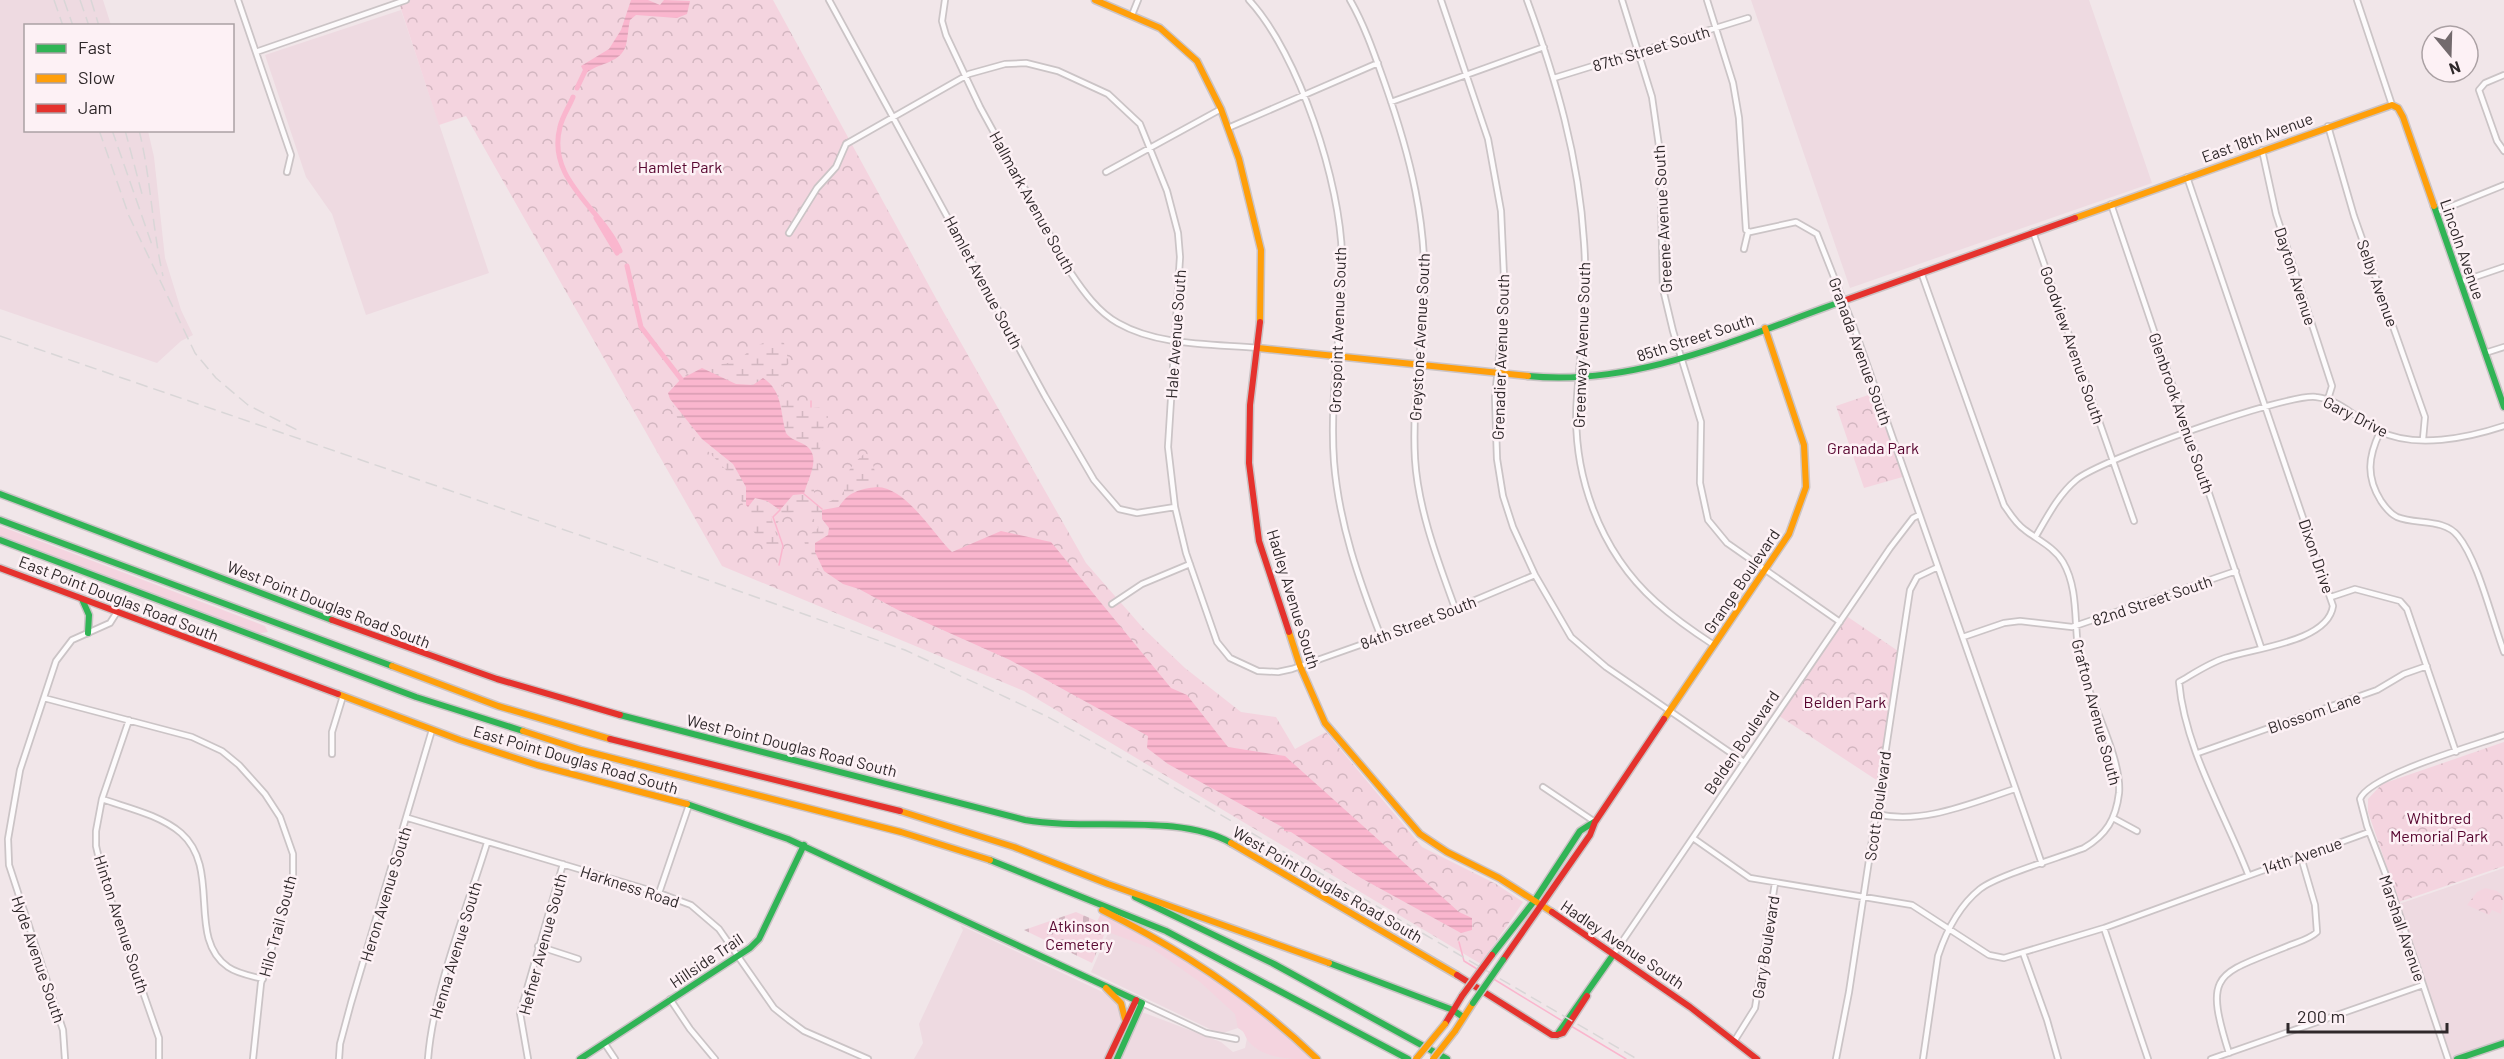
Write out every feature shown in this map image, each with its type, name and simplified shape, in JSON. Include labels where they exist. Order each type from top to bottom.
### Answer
[{"type":"main road","name":"Hadley Avenue South","points":[[1095,0],[1160,28],[1197,61],[1221,109],[1245,178],[1261,250],[1258,348],[1250,405],[1249,463],[1259,541],[1314,703],[1335,737],[1420,834],[1447,852],[1499,878],[1535,900],[1735,1040],[1757,1059]]},
{"type":"main road","name":"East 18th Avenue","points":[[2132,196],[2392,105]]},
{"type":"main road","name":"Lincoln Avenue","points":[[2392,105],[2401,112],[2504,407]]},
{"type":"main road","name":"85th Street South","points":[[1258,348],[1498,374],[1579,378],[1637,371],[1682,358],[2132,196]]},
{"type":"main road","name":"Grange Boulevard","points":[[1432,1059],[1455,1031],[1543,906],[1590,835],[1594,822],[1767,570],[1789,534],[1806,487],[1804,445],[1765,328]]},
{"type":"main road","name":"West Point Douglas Road South","points":[[0,494],[411,650],[565,700],[1024,820],[1053,825],[1179,827],[1219,836],[1486,992],[1552,1035],[1557,1035]]},
{"type":"main road","points":[[0,519],[498,706],[583,732],[921,817],[1014,847],[1108,884],[1271,941],[1453,1010],[1463,1017]]},
{"type":"main road","points":[[0,540],[416,697],[581,750],[942,844],[1034,876],[1166,931],[1408,1059]]},
{"type":"main road","name":"East Point Douglas Road South","points":[[0,568],[432,730],[537,765],[689,805],[804,845],[1139,1001]]},
{"type":"main road","points":[[82,598],[89,611],[91,622],[88,633]]},
{"type":"main road","name":"Grange Boulevard","points":[[1416,1059],[1535,900],[1580,831],[1594,822]]},
{"type":"main road","name":"Hillside Trail","points":[[580,1059],[670,999],[739,957],[759,939],[804,845]]},
{"type":"main road","points":[[1034,876],[1139,928],[1198,962],[1267,1012],[1317,1059]]},
{"type":"main road","points":[[1108,884],[1274,964],[1447,1059]]},
{"type":"main road","name":"Belden Boulevard","points":[[1557,1035],[1563,1033],[1613,955]]},
{"type":"main road","points":[[1096,981],[1119,1000],[1126,1021]]},
{"type":"main road","points":[[1108,1059],[1126,1021],[1139,1001]]},
{"type":"main road","points":[[1117,1059],[1139,1001]]},
{"type":"main road","points":[[2457,1059],[2504,1043]]},
{"type":"street","points":[[238,0],[291,155],[287,172]]},
{"type":"street","points":[[256,52],[406,0]]},
{"type":"street","name":"Hamlet Avenue South","points":[[829,0],[1045,396],[1094,480],[1111,503],[1119,508],[1137,513],[1174,507]]},
{"type":"street","name":"Hallmark Avenue South","points":[[945,0],[942,14],[946,35],[1018,177],[1086,295],[1117,322],[1132,329],[1174,340]]},
{"type":"street","points":[[1132,15],[1138,0]]},
{"type":"street","name":"Grospoint Avenue South","points":[[1249,0],[1278,37],[1303,94],[1332,186],[1342,255],[1333,438],[1340,511],[1355,570],[1381,637]]},
{"type":"street","name":"Greystone Avenue South","points":[[1350,0],[1378,63],[1410,160],[1423,241],[1424,300],[1418,365],[1415,461],[1428,522],[1455,608]]},
{"type":"street","name":"Grenadier Avenue South","points":[[1441,0],[1468,74],[1488,139],[1501,211],[1505,299],[1498,374],[1497,459],[1503,496],[1513,527],[1535,574],[1571,637],[1606,667],[1744,762]]},
{"type":"street","name":"Greenway Avenue South","points":[[1527,0],[1568,126],[1581,201],[1586,292],[1579,378],[1577,447],[1586,492],[1609,543],[1638,584],[1655,601],[1714,645]]},
{"type":"street","name":"Greene Avenue South","points":[[1622,0],[1652,97],[1660,153],[1663,289],[1701,422],[1700,483],[1708,520],[1727,543],[1840,622]]},
{"type":"street","points":[[1707,0],[1733,83],[1739,117],[1748,232],[1744,249]]},
{"type":"street","points":[[2357,0],[2392,105]]},
{"type":"street","name":"87th Street South","points":[[1554,78],[1748,18]]},
{"type":"street","points":[[1391,102],[1544,47]]},
{"type":"street","name":"Hale Avenue South","points":[[789,233],[818,188],[836,166],[846,144],[966,75],[1005,64],[1026,63],[1058,71],[1108,94],[1140,124],[1170,201],[1178,233],[1180,257],[1168,447],[1174,507],[1190,564],[1217,642],[1230,658],[1244,666],[1265,672],[1278,672],[1300,666]]},
{"type":"street","points":[[1228,128],[1378,63]]},
{"type":"street","points":[[2504,75],[2479,87],[2497,141],[2504,151]]},
{"type":"street","points":[[1106,172],[1221,109]]},
{"type":"street","name":"Selby Avenue","points":[[2328,126],[2354,216],[2425,417],[2423,439]]},
{"type":"street","name":"Dayton Avenue","points":[[2262,150],[2276,214],[2332,386],[2328,399]]},
{"type":"street","name":"Dixon Drive","points":[[2187,177],[2331,597],[2332,614],[2320,628],[2275,646],[2261,647],[2222,658],[2179,682],[2180,697],[2198,753],[2248,874]]},
{"type":"street","points":[[2437,212],[2504,185]]},
{"type":"street","name":"Glenbrook Avenue South","points":[[2111,204],[2261,647]]},
{"type":"street","name":"Granada Avenue South","points":[[1748,232],[1787,222],[1796,222],[1817,234],[1856,333],[2042,864]]},
{"type":"street","name":"Goodview Avenue South","points":[[2033,232],[2134,521]]},
{"type":"street","points":[[2460,282],[2504,267]]},
{"type":"street","name":"Grafton Avenue South","points":[[1921,272],[1999,494],[2014,519],[2025,530],[2036,536],[2064,564],[2072,588],[2080,663],[2110,749],[2119,788],[2113,818],[2099,840],[2084,848],[1982,887],[1968,901],[1950,929],[1938,956],[1923,1059]]},
{"type":"street","name":"85th Street South","points":[[1174,340],[1258,348]]},
{"type":"street","points":[[2485,353],[2504,346]]},
{"type":"street","name":"Gary Drive","points":[[2036,536],[2076,479],[2112,459],[2265,407],[2307,396],[2328,399],[2380,432],[2423,439],[2451,440],[2504,426]]},
{"type":"street","points":[[2380,432],[2371,451],[2369,470],[2375,492],[2394,516],[2442,526],[2451,529],[2459,537],[2475,572],[2504,652]]},
{"type":"street","name":"Belden Boulevard","points":[[1613,955],[1890,548],[1913,518],[1919,515]]},
{"type":"street","points":[[1112,604],[1142,584],[1190,564]]},
{"type":"street","name":"Scott Boulevard","points":[[1836,1059],[1910,590],[1917,577],[1938,567]]},
{"type":"street","name":"82nd Street South","points":[[1963,638],[2020,621],[2075,626],[2236,571]]},
{"type":"street","name":"84th Street South","points":[[1300,666],[1381,637],[1535,574]]},
{"type":"street","points":[[2331,597],[2355,590],[2400,601],[2407,609],[2456,752]]},
{"type":"street","name":"Hyde Avenue South","points":[[65,1059],[63,1030],[9,865],[8,839],[15,791],[56,661],[72,640],[110,623],[117,612]]},
{"type":"street","name":"Blossom Lane","points":[[2198,753],[2377,690],[2404,674],[2427,666]]},
{"type":"street","points":[[332,754],[332,732],[343,696]]},
{"type":"street","name":"Hilo Trail South","points":[[44,698],[192,737],[222,751],[239,765],[259,787],[280,817],[293,854],[293,880],[263,979],[254,1033],[253,1059]]},
{"type":"street","name":"Hinton Avenue South","points":[[129,720],[102,799],[96,831],[96,846],[104,880],[159,1038],[159,1059]]},
{"type":"street","name":"Heron Avenue South","points":[[339,1059],[340,1044],[351,1003],[408,818],[432,730]]},
{"type":"street","points":[[2369,832],[2360,799],[2366,789],[2387,777],[2504,735]]},
{"type":"street","points":[[1543,787],[1594,822]]},
{"type":"street","points":[[1876,814],[1893,818],[1915,818],[2015,789]]},
{"type":"street","points":[[102,799],[163,821],[188,841],[198,858],[203,877],[206,928],[211,944],[219,958],[230,969],[263,979]]},
{"type":"street","points":[[659,893],[689,805]]},
{"type":"street","name":"Harkness Road","points":[[408,818],[659,893],[691,905],[719,929],[774,1008],[804,1030],[868,1059]]},
{"type":"street","points":[[2113,818],[2137,831]]},
{"type":"street","name":"14th Avenue","points":[[1950,929],[1998,958],[2023,953],[2104,928],[2369,832]]},
{"type":"street","name":"Marshall Avenue","points":[[2369,832],[2448,1059]]},
{"type":"street","points":[[1693,838],[1750,878],[1912,905],[1950,929]]},
{"type":"street","name":"Henna Avenue South","points":[[428,1059],[430,1036],[439,998],[487,843]]},
{"type":"street","points":[[2229,1053],[2216,1006],[2218,984],[2229,972],[2318,932],[2315,904],[2301,857]]},
{"type":"street","name":"Hefner Avenue South","points":[[528,1059],[520,1013],[563,864]]},
{"type":"street","name":"Gary Boulevard","points":[[1735,1040],[1755,1008],[1775,883]]},
{"type":"street","points":[[2104,928],[2148,1059]]},
{"type":"street","points":[[538,946],[578,959]]},
{"type":"street","points":[[2023,953],[2058,1059]]},
{"type":"street","points":[[2211,1059],[2423,985]]},
{"type":"street","points":[[670,999],[690,1029],[715,1059]]},
{"type":"street","name":"East Point Douglas Road South","points":[[1139,1001],[1206,1033],[1236,1040]]},
{"type":"street","points":[[605,1044],[615,1059]]},
{"type":"shaded area","points":[[0,0],[103,0],[111,24],[24,24],[24,132],[148,132],[154,157],[165,258],[181,310],[193,335],[181,341],[157,363],[0,309]]},
{"type":"shaded area","points":[[631,0],[648,0],[660,5],[664,0],[690,1],[687,14],[677,18],[636,15],[630,20],[626,45],[622,53],[585,74],[581,66],[609,49],[621,30]]},
{"type":"shaded area","points":[[1751,0],[2089,0],[2152,183],[1850,288]]},
{"type":"shaded area","points":[[401,10],[489,273],[366,315],[332,214],[306,177],[265,55]]},
{"type":"shaded area","points":[[702,368],[736,384],[753,385],[763,378],[774,389],[780,402],[786,433],[805,445],[813,456],[804,494],[793,495],[780,510],[767,501],[755,498],[748,507],[746,505],[746,487],[733,464],[702,439],[670,399],[668,393],[681,379]]},
{"type":"shaded area","points":[[877,487],[888,489],[909,503],[952,552],[1001,531],[1051,542],[1171,688],[1187,695],[1228,747],[1285,756],[1459,912],[1472,918],[1472,930],[1461,933],[1361,878],[1291,832],[1284,831],[1284,828],[1168,764],[1147,748],[1148,736],[1010,660],[898,610],[859,589],[843,584],[824,571],[815,552],[815,543],[828,535],[829,528],[822,519],[822,510],[839,507],[855,492]]},
{"type":"shaded area","points":[[2504,868],[2504,1043],[2457,1059],[2448,1059],[2396,905]]},
{"type":"shaded area","points":[[1112,924],[1199,975],[1298,1059],[1120,1059],[1142,1012],[1221,1042],[1233,1052],[1245,1048],[1247,1038],[1238,1028],[1223,1033],[1212,1030],[1091,972]]},
{"type":"shaded area","points":[[960,925],[1111,996],[1118,1002],[1122,1018],[1105,1059],[914,1059],[923,1043],[919,1024],[963,930]]},
{"type":"green space","name":"Hamlet Park","points":[[398,0],[773,0],[944,313],[1086,563],[1143,628],[1185,668],[1241,712],[1276,717],[1295,749],[1326,732],[1422,847],[1496,884],[1523,902],[1481,964],[1024,691],[722,566],[466,116],[439,125]]},
{"type":"green space","points":[[771,339],[778,339],[784,343],[789,363],[779,374],[790,400],[803,409],[819,407],[828,416],[828,425],[819,452],[818,479],[814,484],[814,493],[826,503],[844,495],[845,481],[852,466],[865,453],[870,456],[878,480],[895,492],[927,614],[1148,736],[1010,660],[898,610],[815,568],[807,556],[804,539],[818,528],[817,522],[804,511],[789,513],[775,525],[781,502],[771,517],[779,544],[769,549],[753,531],[740,497],[726,470],[678,420],[668,393],[687,374],[702,368],[738,361],[751,349]]},
{"type":"green space","name":"Granada Park","points":[[1877,392],[1906,476],[1864,488],[1836,406]]},
{"type":"green space","points":[[0,526],[265,626],[268,632],[256,634],[0,536]]},
{"type":"green space","name":"Belden Park","points":[[1845,615],[1901,653],[1881,783],[1776,714]]},
{"type":"green space","name":"Whitbred Memorial Park","points":[[2504,742],[2504,866],[2399,902],[2368,812],[2368,799],[2382,784]]},
{"type":"green space","points":[[2485,888],[2497,891],[2504,897],[2501,914],[2492,910],[2489,915],[2467,905],[2477,892]]},
{"type":"green space","name":"Atkinson Cemetery","points":[[1076,912],[1108,926],[1092,963],[1024,930]]},
{"type":"green space","points":[[1101,913],[1158,943],[1238,995],[1288,1036],[1311,1059],[1278,1057],[1255,1048],[1238,1028],[1235,1014],[1200,982],[1153,949],[1108,932],[1097,922]]},
{"type":"waterway","points":[[577,88],[587,67]]},
{"type":"waterway","points":[[573,97],[560,127],[558,146],[561,163],[578,193],[612,236],[620,251]]},
{"type":"waterway","points":[[596,218],[617,253]]},
{"type":"waterway","points":[[627,266],[641,327],[681,379]]},
{"type":"waterway","points":[[811,401],[811,407]]},
{"type":"waterway","points":[[804,494],[822,509]]},
{"type":"waterway","points":[[779,565],[783,546],[773,517],[780,510]]},
{"type":"waterway","points":[[1459,942],[1464,961],[1477,969]]},
{"type":"waterway","points":[[1492,978],[1564,1022]]},
{"type":"waterway","points":[[1571,1026],[1626,1059]]},
{"type":"railway","points":[[54,0],[62,24]]},
{"type":"railway","points":[[64,0],[72,24]]},
{"type":"railway","points":[[80,0],[88,24]]},
{"type":"railway","points":[[91,0],[98,24]]},
{"type":"railway","points":[[100,132],[129,216],[195,353],[216,378],[248,405],[297,430]]},
{"type":"railway","points":[[113,132],[152,245]]},
{"type":"railway","points":[[126,132],[142,194]]},
{"type":"railway","points":[[139,132],[163,276]]},
{"type":"railway","points":[[0,336],[626,551],[905,650],[1046,716],[1158,778],[1637,1059]]},
{"type":"traffic: fast","points":[[2434,206],[2504,407]]},
{"type":"traffic: fast","points":[[1528,376],[1569,377],[1609,374],[1649,367],[1728,343],[1843,301]]},
{"type":"traffic: fast","points":[[0,494],[332,620]]},
{"type":"traffic: fast","points":[[0,520],[392,666]]},
{"type":"traffic: fast","points":[[0,540],[416,697],[523,731]]},
{"type":"traffic: fast","points":[[82,599],[89,615],[88,633]]},
{"type":"traffic: fast","points":[[620,715],[1025,820],[1186,828],[1210,834],[1231,843]]},
{"type":"traffic: fast","points":[[687,804],[788,839],[1142,1003],[1117,1059]]},
{"type":"traffic: fast","points":[[1492,955],[1535,900],[1580,831],[1594,822]]},
{"type":"traffic: fast","points":[[580,1059],[750,948],[759,939],[804,845]]},
{"type":"traffic: fast","points":[[990,860],[1166,931],[1408,1059]]},
{"type":"traffic: fast","points":[[1135,897],[1274,964],[1447,1059]]},
{"type":"traffic: fast","points":[[1557,1035],[1613,955]]},
{"type":"traffic: fast","points":[[1473,1003],[1503,960]]},
{"type":"traffic: fast","points":[[1329,963],[1453,1010],[1463,1017]]},
{"type":"traffic: fast","points":[[2457,1059],[2504,1043]]},
{"type":"traffic: slow","points":[[1095,0],[1160,28],[1197,61],[1221,109],[1239,159],[1261,250],[1260,322]]},
{"type":"traffic: slow","points":[[2075,218],[2392,105],[2398,108],[2403,117],[2434,206]]},
{"type":"traffic: slow","points":[[1664,719],[1789,534],[1806,487],[1804,445],[1765,328]]},
{"type":"traffic: slow","points":[[1258,348],[1528,376]]},
{"type":"traffic: slow","points":[[1289,632],[1300,666],[1325,723],[1420,834],[1447,852],[1499,878],[1552,912]]},
{"type":"traffic: slow","points":[[392,666],[498,706],[610,739]]},
{"type":"traffic: slow","points":[[338,694],[460,740],[537,765],[687,804]]},
{"type":"traffic: slow","points":[[523,731],[581,750],[901,832],[990,860]]},
{"type":"traffic: slow","points":[[900,811],[1014,847],[1108,884],[1329,963]]},
{"type":"traffic: slow","points":[[1231,843],[1457,975]]},
{"type":"traffic: slow","points":[[1102,910],[1160,941],[1216,976],[1268,1015],[1317,1059]]},
{"type":"traffic: slow","points":[[1106,988],[1121,1003],[1125,1019]]},
{"type":"traffic: slow","points":[[1455,1031],[1473,1003]]},
{"type":"traffic: slow","points":[[1416,1059],[1445,1024]]},
{"type":"traffic: slow","points":[[1433,1059],[1455,1031]]},
{"type":"traffic: jam","points":[[1843,301],[2075,218]]},
{"type":"traffic: jam","points":[[1260,322],[1250,405],[1249,463],[1259,541],[1289,632]]},
{"type":"traffic: jam","points":[[0,568],[338,694]]},
{"type":"traffic: jam","points":[[332,620],[497,679],[620,715]]},
{"type":"traffic: jam","points":[[1503,960],[1590,835],[1595,822],[1664,719]]},
{"type":"traffic: jam","points":[[610,739],[900,811]]},
{"type":"traffic: jam","points":[[1552,912],[1690,1007],[1757,1059]]},
{"type":"traffic: jam","points":[[1462,996],[1492,955]]},
{"type":"traffic: jam","points":[[1457,975],[1552,1035],[1557,1035]]},
{"type":"traffic: jam","points":[[1445,1024],[1462,996]]},
{"type":"traffic: jam","points":[[1557,1035],[1563,1033],[1587,996]]},
{"type":"traffic: jam","points":[[1108,1059],[1136,1000]]}]
